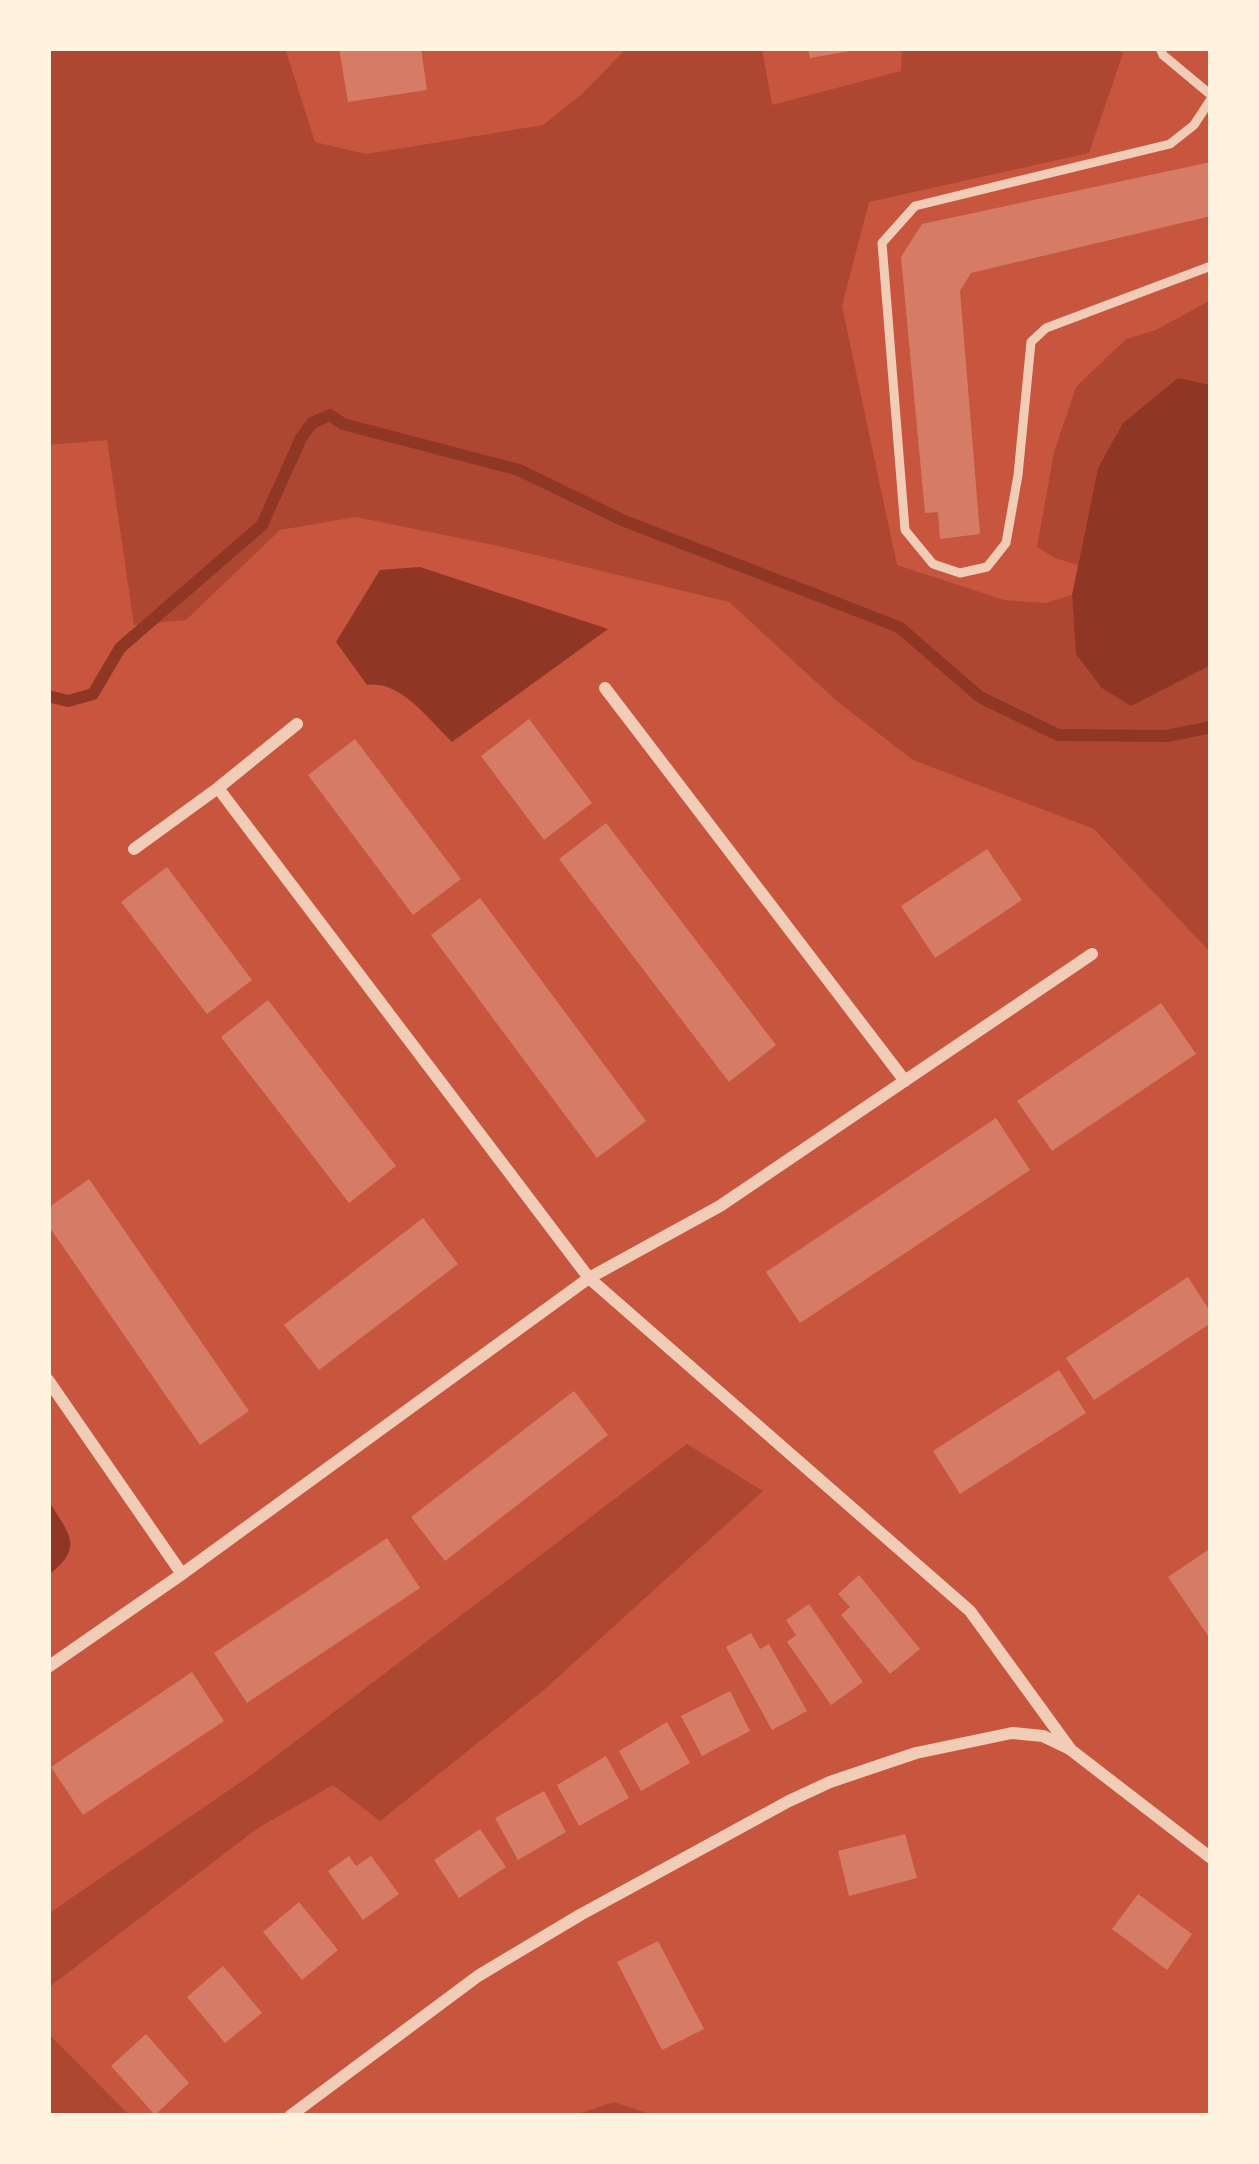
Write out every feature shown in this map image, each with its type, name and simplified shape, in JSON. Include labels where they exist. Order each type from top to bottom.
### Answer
[{"type":"street","points":[[605,688],[905,1081]]},
{"type":"street","points":[[134,849],[297,724]]},
{"type":"street","points":[[218,788],[589,1278],[970,1612],[1071,1750]]},
{"type":"street","points":[[48,1666],[589,1278],[720,1206],[1092,954]]},
{"type":"street","points":[[48,1380],[182,1574]]},
{"type":"street","points":[[290,2116],[478,1976],[580,1915],[789,1801],[916,1753],[1012,1733],[1043,1736],[1071,1750],[1211,1858]]},
{"type":"lane","points":[[1160,48],[1211,97],[1194,124],[1170,144],[916,206],[882,243],[905,530],[933,564],[960,573],[987,567],[1006,544],[1018,475],[1030,342],[1046,328],[1211,266]]},
{"type":"shaded area","points":[[48,48],[285,48],[315,142],[366,154],[543,125],[627,48],[762,48],[772,105],[901,71],[902,48],[1111,48],[1123,53],[1089,153],[869,202],[842,306],[897,565],[1004,600],[1045,603],[1072,595],[1076,654],[1131,705],[1211,665],[1211,953],[1094,829],[913,760],[838,702],[729,602],[356,517],[280,530],[186,620],[134,625],[107,440],[48,445]]},
{"type":"shaded area","points":[[1211,300],[1211,385],[1178,379],[1098,468],[1078,565],[1037,547],[1054,452],[1076,387],[1126,339],[1156,330]]},
{"type":"shaded area","points":[[1178,378],[1211,385],[1211,665],[1131,706],[1102,688],[1076,654],[1072,595],[1098,468],[1123,423]]},
{"type":"shaded area","points":[[420,567],[608,629],[452,742],[403,695],[367,685],[336,642],[380,570]]},
{"type":"shaded area","points":[[687,1444],[763,1491],[545,1689],[380,1821],[333,1785],[258,1828],[48,1988],[48,1914],[251,1775]]},
{"type":"shaded area","points":[[48,1500],[67,1531],[70,1548],[48,1575]]},
{"type":"shaded area","points":[[48,2033],[130,2116],[48,2116]]},
{"type":"shaded area","points":[[614,2102],[656,2116],[572,2116]]},
{"type":"building","points":[[339,48],[421,48],[427,90],[348,102]]},
{"type":"building","points":[[808,48],[856,48],[856,50],[810,58]]},
{"type":"building","points":[[1211,162],[1211,216],[971,273],[960,291],[980,534],[940,539],[938,512],[925,513],[901,257],[922,224]]},
{"type":"building","points":[[529,719],[592,803],[544,840],[481,756]]},
{"type":"building","points":[[355,739],[461,879],[413,915],[308,775]]},
{"type":"building","points":[[606,823],[776,1045],[729,1082],[559,859]]},
{"type":"building","points":[[987,849],[1022,900],[935,958],[901,906]]},
{"type":"building","points":[[167,867],[252,980],[207,1014],[121,902]]},
{"type":"building","points":[[480,898],[646,1121],[597,1158],[431,935]]},
{"type":"building","points":[[268,1000],[396,1166],[349,1203],[221,1037]]},
{"type":"building","points":[[1161,1003],[1196,1054],[1052,1151],[1017,1101]]},
{"type":"building","points":[[996,1118],[1030,1170],[800,1323],[766,1272]]},
{"type":"building","points":[[89,1179],[249,1411],[200,1445],[48,1225],[48,1208]]},
{"type":"building","points":[[423,1218],[458,1264],[319,1370],[284,1325]]},
{"type":"building","points":[[1188,1277],[1211,1313],[1211,1323],[1094,1400],[1066,1358]]},
{"type":"building","points":[[1059,1370],[1086,1413],[960,1494],[933,1451]]},
{"type":"building","points":[[574,1391],[608,1435],[445,1561],[411,1517]]},
{"type":"building","points":[[387,1538],[420,1588],[247,1703],[214,1653]]},
{"type":"building","points":[[1211,1548],[1211,1640],[1168,1577]]},
{"type":"building","points":[[859,1575],[920,1649],[890,1674],[841,1615],[850,1607],[838,1594]]},
{"type":"building","points":[[809,1604],[863,1682],[831,1705],[787,1642],[796,1635],[786,1620]]},
{"type":"building","points":[[751,1633],[760,1649],[769,1644],[807,1711],[772,1730],[726,1647]]},
{"type":"building","points":[[192,1672],[224,1721],[83,1815],[51,1767]]},
{"type":"building","points":[[730,1691],[750,1731],[702,1756],[681,1716]]},
{"type":"building","points":[[667,1722],[690,1763],[641,1791],[619,1751]]},
{"type":"building","points":[[606,1756],[629,1798],[579,1826],[557,1785]]},
{"type":"building","points":[[544,1791],[566,1832],[518,1860],[495,1818]]},
{"type":"building","points":[[480,1829],[506,1867],[459,1898],[434,1860]]},
{"type":"building","points":[[905,1834],[917,1878],[849,1896],[838,1851]]},
{"type":"building","points":[[349,1856],[356,1866],[371,1856],[399,1894],[363,1920],[328,1871]]},
{"type":"building","points":[[1138,1894],[1192,1934],[1167,1970],[1112,1929]]},
{"type":"building","points":[[299,1902],[338,1950],[302,1980],[263,1932]]},
{"type":"building","points":[[658,1941],[704,2029],[662,2050],[617,1962]]},
{"type":"building","points":[[223,1966],[262,2013],[225,2043],[187,1997]]},
{"type":"building","points":[[146,2034],[189,2083],[155,2115],[111,2066]]},
{"type":"waterway","points":[[48,696],[68,701],[93,694],[120,648],[262,525],[301,438],[312,423],[330,415],[343,424],[519,470],[622,520],[899,627],[980,697],[1058,735],[1167,736],[1211,727]]}]
